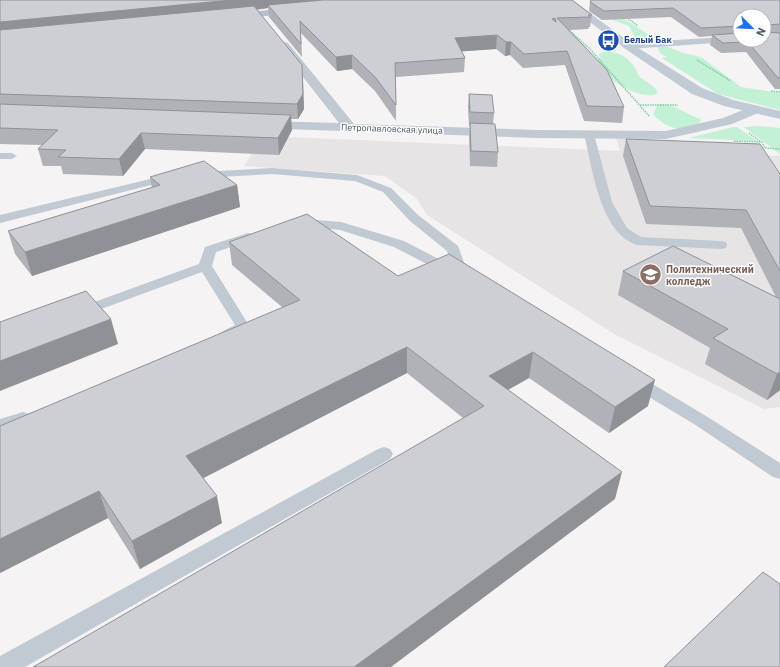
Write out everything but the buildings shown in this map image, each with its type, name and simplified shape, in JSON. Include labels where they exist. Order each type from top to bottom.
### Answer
[{"type":"main road","points":[[566,0],[628,46],[697,91],[753,110],[780,115]]},
{"type":"main road","points":[[220,18],[306,9]]},
{"type":"street","points":[[259,14],[350,128]]},
{"type":"street","points":[[628,46],[732,40]]},
{"type":"street","name":"Петропавловская улица","points":[[248,124],[589,134],[666,134],[727,121],[753,110]]},
{"type":"lane","points":[[589,134],[606,202],[622,230],[638,241],[721,245]]},
{"type":"lane","points":[[0,156],[12,156]]},
{"type":"lane","points":[[0,219],[174,177],[272,171],[357,178],[387,190],[414,218],[453,249],[462,276]]},
{"type":"lane","points":[[292,222],[341,226],[399,244],[476,284]]},
{"type":"lane","points":[[66,317],[204,266],[210,250],[262,232]]},
{"type":"lane","points":[[204,266],[243,327],[215,340]]},
{"type":"lane","points":[[625,375],[700,420],[780,472]]},
{"type":"lane","points":[[0,425],[36,413]]},
{"type":"lane","points":[[3,667],[384,454]]},
{"type":"path","points":[[564,25],[591,50],[666,134]]},
{"type":"path","points":[[731,141],[762,142],[765,148],[780,149]]},
{"type":"shaded area","name":"Политехнический колледж","points":[[263,136],[620,151],[616,138],[756,144],[763,155],[780,156],[780,407],[764,409],[616,335],[427,215],[417,199],[385,176],[244,166]]},
{"type":"green space","points":[[612,11],[654,38],[654,40],[642,40],[635,38],[629,26],[610,19]]},
{"type":"green space","points":[[657,46],[666,46],[683,53],[701,57],[741,87],[780,93],[780,110],[718,94],[662,58],[667,57],[660,53]]},
{"type":"green space","points":[[603,52],[620,54],[627,59],[634,66],[639,76],[657,90],[658,93],[645,95],[637,93],[621,86],[608,77],[602,72],[596,62],[600,58],[599,54]]},
{"type":"green space","points":[[658,104],[675,107],[701,119],[700,122],[694,126],[682,129],[669,126],[653,114]]},
{"type":"green space","points":[[760,126],[780,128],[780,154],[744,127]]},
{"type":"green space","points":[[737,127],[757,141],[689,138]]},
{"type":"place","name":"Белый Бак","points":[[608,40]]},
{"type":"place","name":"Политехнический колледж","points":[[651,275]]}]
